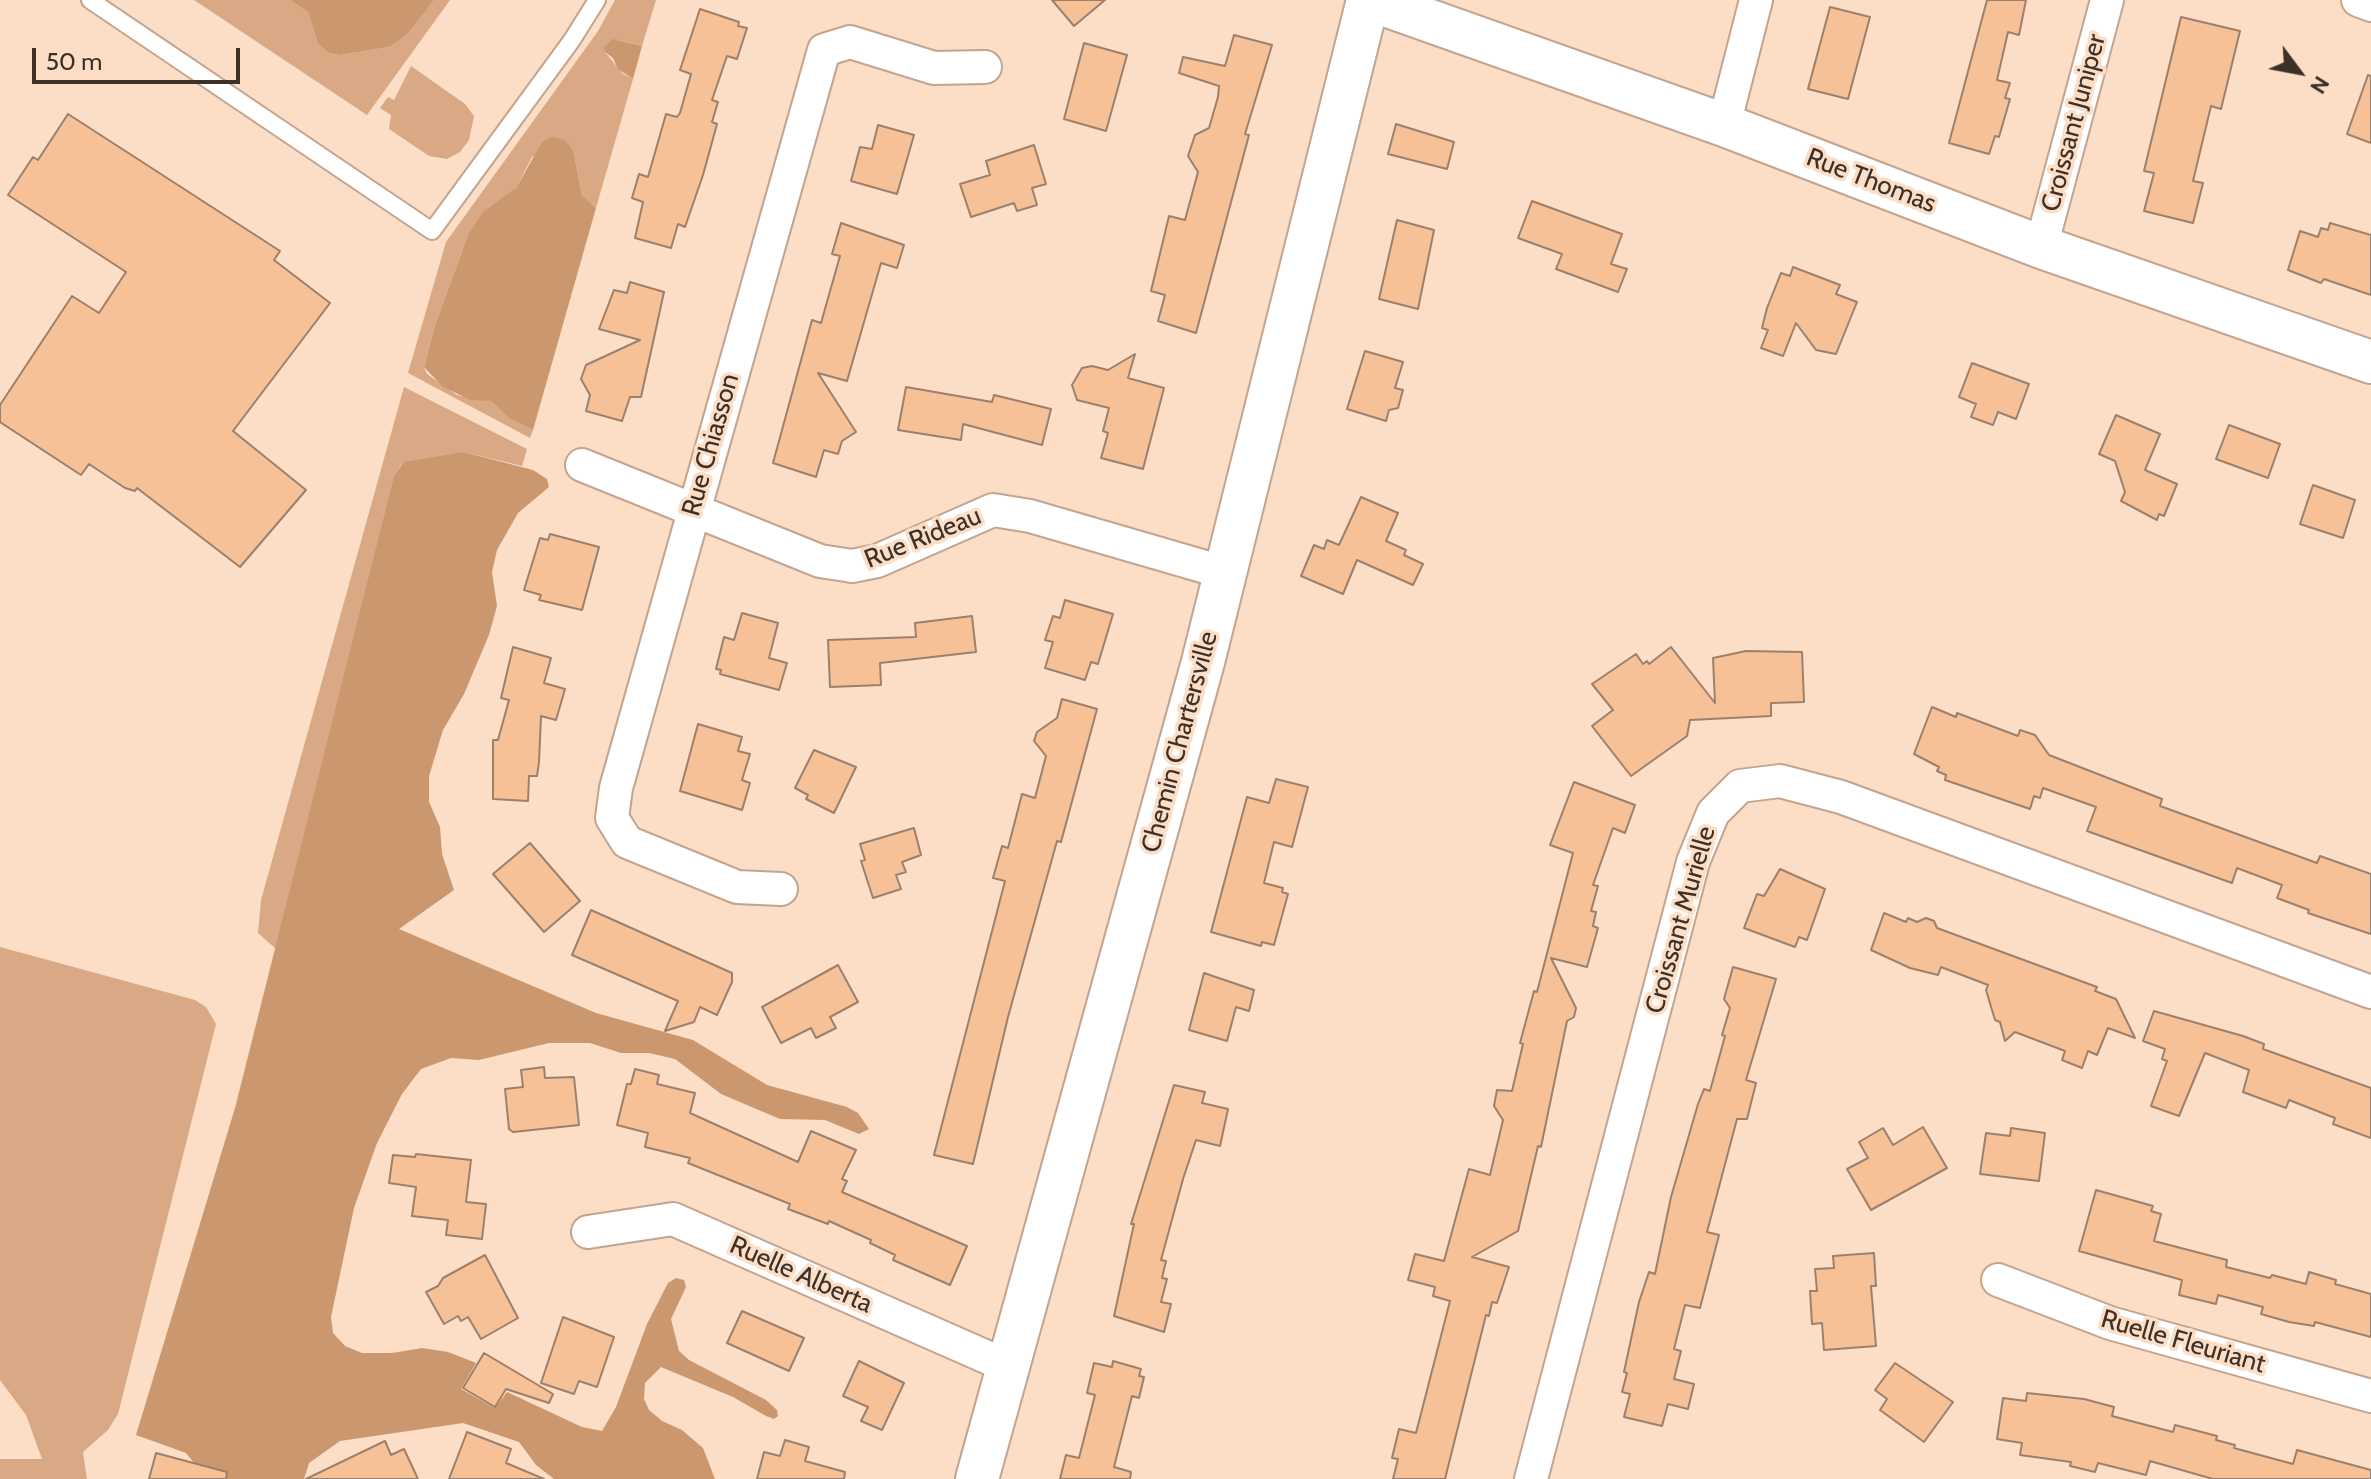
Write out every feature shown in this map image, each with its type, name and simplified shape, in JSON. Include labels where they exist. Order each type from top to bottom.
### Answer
[{"type":"street","name":"Rue Thomas","points":[[1369,0],[1724,125],[2041,247],[2371,362]]},
{"type":"street","name":"Chemin Chartersville","points":[[977,1479],[1226,573],[1369,0]]},
{"type":"street","points":[[1724,125],[1756,0]]},
{"type":"street","name":"Croissant Juniper","points":[[2041,247],[2107,0]]},
{"type":"street","points":[[2358,0],[2371,5]]},
{"type":"street","name":"Rue Chiasson","points":[[781,889],[737,887],[627,842],[612,818],[616,788],[824,50],[850,42],[934,68],[985,67]]},
{"type":"street","name":"Rue Rideau","points":[[582,465],[810,558],[852,566],[877,561],[993,510],[1030,516],[1226,573]]},
{"type":"street","name":"Croissant Murielle","points":[[1531,1479],[1693,862],[1713,813],[1740,786],[1780,781],[1841,797],[2371,992]]},
{"type":"street","name":"Ruelle Alberta","points":[[588,1232],[673,1219],[1007,1366]]},
{"type":"street","name":"Ruelle Fleuriant","points":[[1998,1280],[2110,1323],[2371,1396]]},
{"type":"lane","points":[[90,0],[432,231],[572,40],[597,0]]},
{"type":"shaded area","points":[[194,0],[290,0],[308,12],[318,44],[329,53],[339,55],[389,47],[434,0],[450,0],[367,115]]},
{"type":"shaded area","points":[[290,0],[434,0],[406,35],[389,47],[339,55],[329,53],[318,44],[308,12]]},
{"type":"shaded area","points":[[615,0],[656,0],[642,46],[618,40],[605,52],[623,74],[633,79],[596,208],[582,195],[573,150],[564,140],[532,157],[516,188],[468,235],[435,325],[424,367],[427,374],[457,395],[491,401],[510,419],[533,430],[530,438],[408,373],[446,242],[598,31]]},
{"type":"shaded area","points":[[613,39],[642,46],[633,79],[618,69],[613,58],[605,52],[604,47]]},
{"type":"shaded area","points":[[411,66],[465,104],[474,116],[469,140],[460,152],[447,159],[429,156],[389,129],[391,115],[380,108],[388,97],[394,100]]},
{"type":"shaded area","points":[[553,137],[565,140],[573,150],[582,195],[596,208],[533,430],[510,419],[491,401],[471,400],[443,387],[424,367],[435,325],[468,235],[483,212],[516,188],[542,142]]},
{"type":"shaded area","points":[[404,387],[527,449],[522,466],[464,452],[401,465],[394,475],[276,949],[258,933],[261,900]]},
{"type":"shaded area","points":[[464,452],[533,470],[547,479],[549,487],[518,513],[497,550],[492,572],[497,606],[489,635],[464,694],[443,730],[429,776],[429,802],[440,827],[442,854],[454,890],[399,929],[596,1013],[693,1040],[767,1085],[847,1107],[858,1113],[869,1129],[859,1134],[825,1120],[780,1119],[721,1094],[675,1059],[649,1053],[621,1053],[590,1043],[549,1043],[479,1060],[451,1058],[421,1069],[402,1094],[377,1143],[354,1208],[331,1317],[333,1333],[345,1346],[362,1353],[392,1353],[422,1348],[448,1352],[476,1363],[461,1389],[495,1408],[507,1392],[582,1427],[602,1431],[616,1407],[647,1324],[668,1283],[676,1278],[684,1280],[686,1287],[671,1319],[679,1351],[689,1360],[766,1400],[777,1410],[778,1416],[774,1419],[766,1416],[733,1397],[661,1367],[645,1383],[644,1399],[649,1410],[662,1421],[682,1430],[703,1448],[715,1479],[554,1479],[536,1465],[519,1442],[463,1423],[340,1441],[309,1463],[304,1479],[190,1479],[195,1464],[186,1453],[136,1435],[235,1108],[394,475],[404,462]]},
{"type":"shaded area","points":[[0,947],[195,1000],[206,1007],[216,1024],[118,1414],[108,1430],[83,1452],[87,1479],[0,1479],[0,1459],[42,1459],[26,1415],[0,1380]]},
{"type":"building","points":[[1052,0],[1105,0],[1074,26]]},
{"type":"building","points":[[1987,0],[2026,0],[2019,35],[2008,32],[1997,80],[2010,83],[2005,98],[2010,99],[1999,137],[1995,136],[1989,154],[1949,143]]},
{"type":"building","points":[[1830,7],[1870,17],[1848,99],[1808,89]]},
{"type":"building","points":[[700,9],[739,22],[738,26],[747,28],[737,59],[727,56],[712,100],[718,102],[712,122],[717,124],[703,175],[685,227],[678,224],[671,248],[635,238],[643,202],[632,198],[639,174],[648,177],[666,114],[677,117],[680,113],[691,74],[680,70]]},
{"type":"building","points":[[2181,17],[2240,31],[2221,109],[2211,106],[2193,181],[2203,183],[2193,223],[2144,211],[2154,173],[2144,171]]},
{"type":"building","points":[[1234,35],[1272,45],[1245,134],[1249,135],[1196,333],[1158,321],[1165,295],[1151,291],[1169,216],[1185,220],[1198,172],[1188,156],[1195,135],[1209,128],[1218,97],[1219,86],[1179,73],[1183,57],[1225,66]]},
{"type":"building","points":[[1084,43],[1127,55],[1106,131],[1064,119]]},
{"type":"building","points":[[2368,75],[2371,76],[2371,143],[2347,134]]},
{"type":"building","points":[[68,114],[280,251],[274,260],[330,303],[233,431],[306,490],[240,567],[137,488],[135,491],[125,488],[89,464],[81,475],[0,422],[0,405],[72,296],[99,313],[126,272],[8,195],[33,157],[38,160]]},
{"type":"building","points":[[1396,124],[1454,142],[1447,169],[1388,154]]},
{"type":"building","points":[[878,125],[914,135],[897,194],[851,181],[860,147],[872,149]]},
{"type":"building","points":[[1034,145],[1046,184],[1032,188],[1037,205],[1017,211],[1014,203],[971,217],[960,184],[990,175],[986,161]]},
{"type":"building","points":[[1532,201],[1622,234],[1611,264],[1627,269],[1618,292],[1556,269],[1562,254],[1518,238]]},
{"type":"building","points":[[1397,220],[1434,230],[1418,309],[1379,299]]},
{"type":"building","points":[[841,223],[904,245],[897,268],[881,263],[847,381],[818,373],[856,432],[842,441],[838,454],[824,450],[816,477],[773,463],[812,320],[821,323],[840,256],[832,254]]},
{"type":"building","points":[[2330,223],[2371,235],[2371,295],[2324,279],[2321,283],[2288,270],[2300,231],[2318,237],[2321,228],[2328,230]]},
{"type":"building","points":[[1793,267],[1840,285],[1836,294],[1857,302],[1836,354],[1816,350],[1796,323],[1783,356],[1761,348],[1768,330],[1762,328],[1767,308],[1781,273],[1790,276]]},
{"type":"building","points":[[630,282],[664,292],[641,397],[630,397],[622,421],[586,411],[590,395],[581,379],[586,365],[640,340],[599,329],[614,290],[627,293]]},
{"type":"building","points":[[1365,351],[1403,362],[1395,388],[1403,390],[1398,408],[1389,410],[1386,421],[1347,409]]},
{"type":"building","points":[[1135,354],[1128,378],[1164,388],[1143,469],[1101,458],[1108,433],[1103,431],[1109,408],[1077,400],[1072,385],[1082,368],[1092,366],[1108,370]]},
{"type":"building","points":[[1972,363],[2029,384],[2016,419],[1998,412],[1993,425],[1971,417],[1976,404],[1959,397]]},
{"type":"building","points":[[906,387],[992,402],[994,395],[1051,409],[1042,445],[963,424],[961,440],[898,430]]},
{"type":"building","points":[[2116,415],[2160,434],[2145,470],[2177,484],[2164,516],[2159,514],[2157,520],[2121,501],[2125,492],[2115,461],[2099,454]]},
{"type":"building","points":[[2229,425],[2280,444],[2268,478],[2216,459]]},
{"type":"building","points":[[2313,485],[2355,500],[2343,538],[2300,524]]},
{"type":"building","points":[[1361,497],[1398,513],[1386,541],[1406,550],[1404,555],[1423,564],[1413,585],[1357,560],[1343,594],[1301,576],[1314,545],[1324,549],[1327,540],[1339,545]]},
{"type":"building","points":[[550,534],[599,547],[582,610],[539,600],[541,595],[524,590],[540,538],[548,540]]},
{"type":"building","points":[[1065,600],[1113,614],[1098,664],[1091,662],[1085,680],[1045,668],[1053,642],[1045,640],[1053,616],[1060,618]]},
{"type":"building","points":[[742,613],[778,623],[769,658],[787,663],[779,690],[720,674],[721,670],[716,669],[724,637],[734,640]]},
{"type":"building","points":[[972,616],[976,652],[880,663],[881,685],[830,687],[828,640],[916,637],[915,623]]},
{"type":"building","points":[[513,647],[551,658],[544,683],[565,689],[556,720],[541,716],[537,776],[529,776],[528,801],[493,799],[493,740],[498,740],[509,700],[501,698]]},
{"type":"building","points":[[1671,647],[1715,703],[1713,658],[1746,651],[1802,652],[1804,702],[1771,703],[1771,716],[1690,720],[1687,736],[1631,776],[1592,726],[1613,710],[1592,684],[1636,654],[1643,664],[1647,661],[1649,664]]},
{"type":"building","points":[[1062,699],[1097,709],[1008,1017],[973,1164],[934,1155],[1005,881],[993,878],[1002,846],[1008,848],[1022,794],[1035,798],[1046,756],[1034,741],[1037,732],[1057,718]]},
{"type":"building","points":[[1932,707],[2018,736],[2020,730],[2035,735],[2049,755],[2162,799],[2160,806],[2317,863],[2320,856],[2371,874],[2371,934],[2308,913],[2309,910],[2277,898],[2282,885],[2237,868],[2232,883],[2087,831],[2096,807],[2043,788],[2040,798],[2034,796],[2030,809],[1945,780],[1946,775],[1937,771],[1939,767],[1914,754]]},
{"type":"building","points":[[698,724],[742,737],[738,751],[750,754],[742,780],[750,783],[742,810],[680,791]]},
{"type":"building","points":[[814,750],[856,767],[834,813],[806,799],[808,795],[795,788]]},
{"type":"building","points":[[1276,779],[1308,787],[1292,847],[1274,842],[1264,883],[1283,888],[1282,892],[1288,894],[1274,945],[1262,942],[1261,946],[1211,932],[1247,797],[1269,803]]},
{"type":"building","points":[[1574,782],[1635,805],[1625,833],[1613,828],[1593,885],[1598,886],[1591,911],[1596,912],[1593,926],[1598,928],[1587,967],[1551,958],[1576,1008],[1574,1017],[1567,1021],[1541,1147],[1538,1146],[1518,1231],[1472,1257],[1509,1267],[1497,1303],[1492,1302],[1489,1316],[1486,1315],[1445,1479],[1393,1479],[1398,1459],[1392,1458],[1399,1429],[1416,1433],[1450,1301],[1433,1296],[1435,1287],[1408,1280],[1415,1254],[1444,1261],[1469,1169],[1490,1175],[1503,1120],[1494,1106],[1497,1090],[1512,1091],[1523,1044],[1520,1043],[1534,991],[1537,992],[1573,853],[1550,845]]},
{"type":"building","points":[[914,828],[921,855],[902,862],[906,872],[896,875],[901,889],[873,898],[861,861],[865,860],[860,844]]},
{"type":"building","points":[[530,843],[580,901],[544,932],[493,874]]},
{"type":"building","points":[[1780,869],[1825,889],[1807,940],[1799,937],[1795,947],[1744,928],[1757,894],[1764,896]]},
{"type":"building","points":[[591,910],[732,973],[732,982],[717,1015],[700,1007],[694,1022],[665,1031],[678,1001],[572,955]]},
{"type":"building","points":[[1884,913],[1906,922],[1908,918],[1917,922],[1926,918],[1934,921],[1937,928],[2097,987],[2095,991],[2116,999],[2135,1038],[2108,1028],[2097,1055],[2088,1051],[2082,1068],[2062,1060],[2065,1051],[2015,1032],[2005,1041],[2000,1022],[1995,1020],[1986,990],[1988,985],[1941,967],[1938,975],[1910,968],[1871,950]]},
{"type":"building","points":[[838,965],[858,1002],[830,1017],[836,1028],[816,1038],[811,1028],[781,1043],[762,1007]]},
{"type":"building","points":[[1733,967],[1776,979],[1746,1080],[1756,1083],[1747,1119],[1737,1119],[1707,1232],[1719,1235],[1700,1308],[1685,1305],[1674,1349],[1681,1351],[1674,1379],[1694,1384],[1688,1409],[1668,1404],[1662,1426],[1624,1417],[1630,1394],[1622,1392],[1627,1373],[1624,1372],[1639,1302],[1649,1272],[1655,1274],[1671,1197],[1698,1104],[1704,1089],[1710,1091],[1725,1036],[1722,1035],[1730,1008],[1724,999]]},
{"type":"building","points":[[1204,973],[1254,990],[1249,1011],[1236,1007],[1227,1041],[1189,1030]]},
{"type":"building","points":[[2154,1011],[2243,1036],[2264,1044],[2263,1049],[2371,1088],[2371,1138],[2333,1124],[2335,1118],[2289,1100],[2286,1108],[2243,1092],[2249,1070],[2205,1053],[2179,1116],[2151,1106],[2167,1061],[2162,1059],[2165,1049],[2143,1041]]},
{"type":"building","points":[[544,1067],[545,1078],[574,1077],[579,1125],[513,1132],[509,1129],[505,1089],[523,1087],[521,1070]]},
{"type":"building","points":[[635,1069],[659,1075],[657,1084],[695,1093],[690,1113],[798,1162],[811,1131],[856,1150],[842,1179],[847,1181],[842,1192],[967,1246],[950,1285],[893,1260],[895,1255],[870,1243],[871,1240],[829,1221],[828,1224],[788,1209],[790,1204],[688,1163],[690,1158],[645,1147],[648,1133],[617,1125],[627,1084],[631,1084]]},
{"type":"building","points":[[1174,1085],[1205,1092],[1202,1103],[1228,1109],[1220,1146],[1196,1140],[1183,1179],[1161,1260],[1166,1261],[1162,1278],[1167,1279],[1161,1302],[1171,1304],[1164,1332],[1114,1316],[1134,1224],[1131,1224]]},
{"type":"building","points":[[1923,1127],[1947,1168],[1871,1210],[1847,1169],[1868,1158],[1859,1142],[1883,1128],[1893,1145]]},
{"type":"building","points":[[2011,1128],[2045,1133],[2039,1181],[1980,1174],[1986,1133],[2010,1136]]},
{"type":"building","points":[[416,1154],[471,1160],[466,1202],[486,1204],[482,1239],[446,1235],[448,1220],[412,1216],[416,1187],[389,1183],[393,1155],[415,1157]]},
{"type":"building","points":[[2096,1190],[2153,1206],[2151,1211],[2161,1214],[2154,1241],[2227,1260],[2226,1267],[2270,1278],[2272,1275],[2306,1284],[2309,1272],[2336,1280],[2335,1284],[2371,1294],[2371,1337],[2315,1322],[2314,1326],[2289,1322],[2261,1314],[2263,1307],[2218,1295],[2216,1304],[2179,1295],[2182,1280],[2079,1251]]},
{"type":"building","points":[[1874,1253],[1876,1286],[1871,1286],[1876,1346],[1824,1350],[1822,1323],[1812,1324],[1810,1291],[1817,1291],[1815,1269],[1834,1268],[1833,1256]]},
{"type":"building","points":[[485,1255],[518,1318],[481,1339],[468,1317],[461,1321],[458,1316],[444,1324],[426,1292],[438,1286],[443,1278]]},
{"type":"building","points":[[742,1311],[804,1338],[789,1371],[727,1343]]},
{"type":"building","points":[[563,1317],[614,1337],[597,1387],[579,1381],[574,1394],[541,1383]]},
{"type":"building","points":[[484,1353],[553,1394],[549,1403],[506,1389],[495,1407],[463,1388]]},
{"type":"building","points":[[859,1361],[904,1383],[882,1430],[861,1421],[868,1407],[843,1396]]},
{"type":"building","points":[[1113,1361],[1141,1369],[1139,1376],[1144,1377],[1139,1398],[1132,1396],[1114,1467],[1131,1472],[1130,1479],[1060,1479],[1066,1455],[1079,1458],[1095,1395],[1087,1393],[1094,1363],[1112,1367]]},
{"type":"building","points":[[1895,1363],[1953,1402],[1924,1442],[1880,1410],[1887,1399],[1875,1390]]},
{"type":"building","points":[[2027,1393],[2084,1399],[2114,1407],[2112,1416],[2173,1432],[2175,1425],[2217,1436],[2216,1440],[2235,1445],[2234,1448],[2293,1464],[2297,1450],[2371,1470],[2371,1479],[2213,1479],[2150,1461],[2146,1475],[2098,1463],[2095,1472],[2070,1466],[2071,1462],[2020,1455],[2022,1443],[1997,1439],[2003,1398],[2026,1401]]},
{"type":"building","points":[[467,1432],[511,1449],[506,1463],[544,1479],[449,1479]]},
{"type":"building","points":[[785,1440],[809,1447],[805,1461],[845,1472],[844,1479],[757,1479],[764,1452],[780,1456]]},
{"type":"building","points":[[385,1441],[391,1455],[404,1449],[418,1479],[306,1479]]},
{"type":"building","points":[[156,1453],[227,1472],[226,1479],[149,1479]]}]
